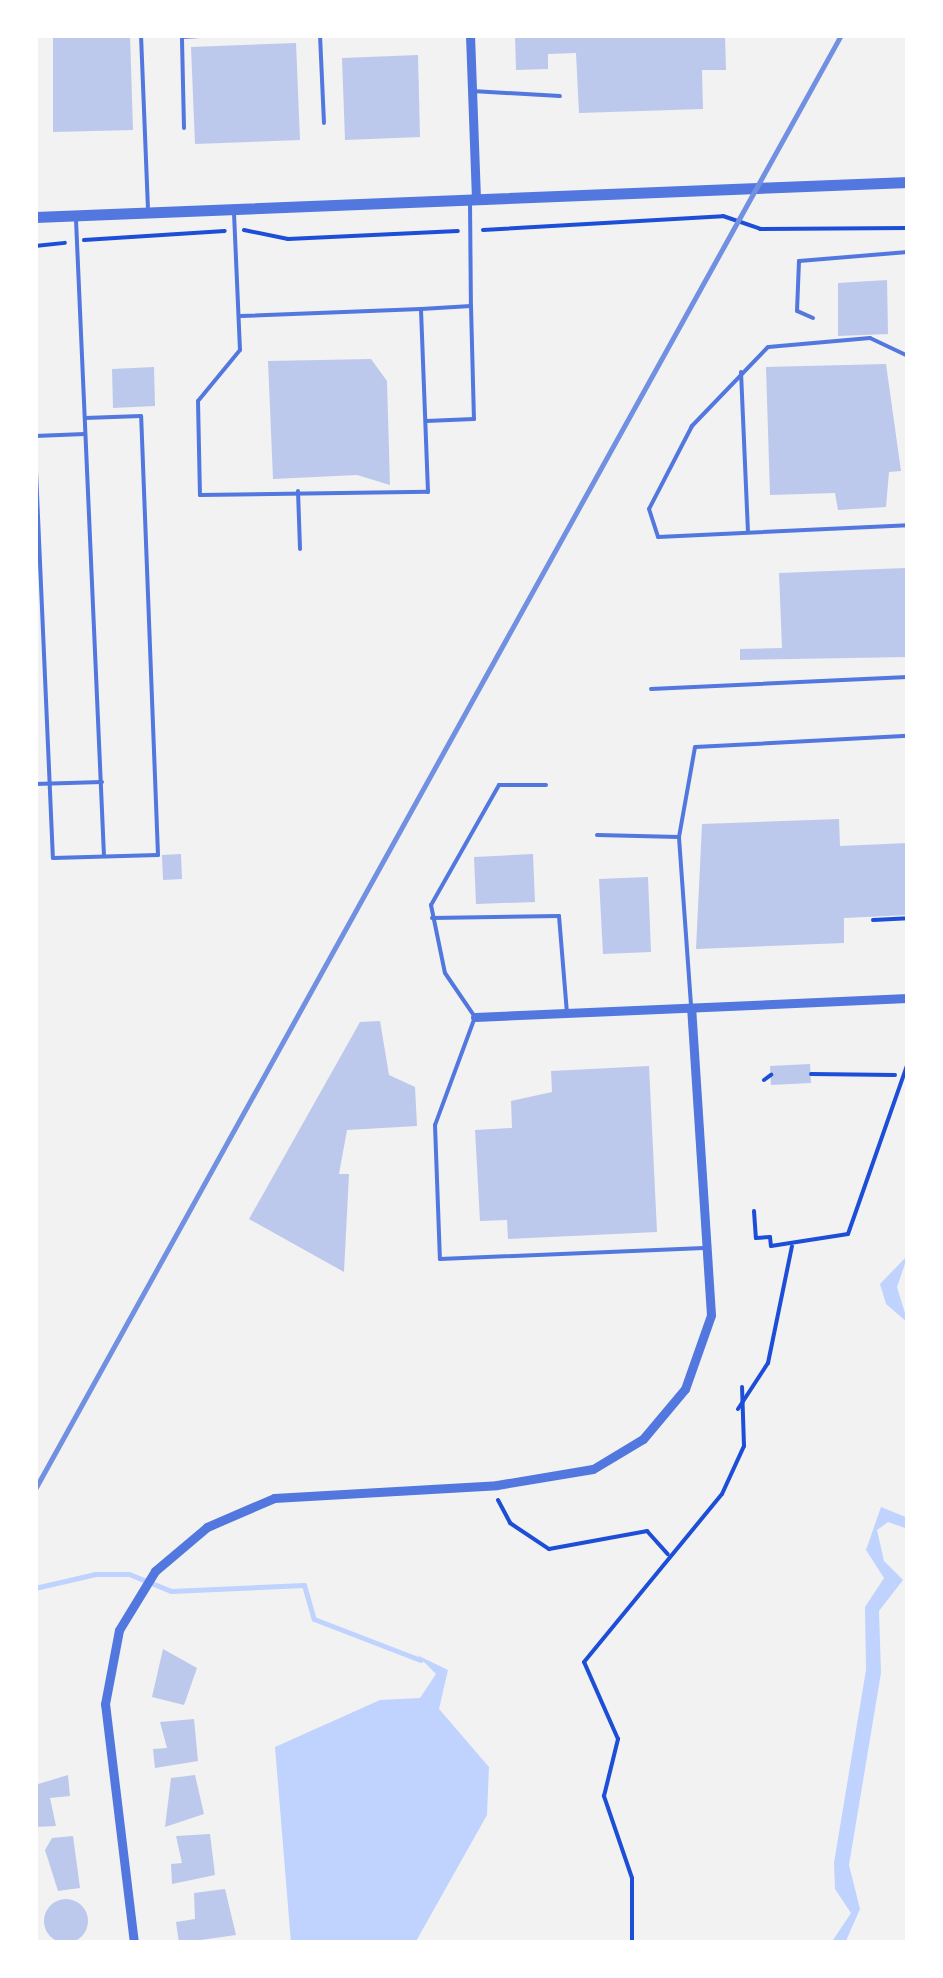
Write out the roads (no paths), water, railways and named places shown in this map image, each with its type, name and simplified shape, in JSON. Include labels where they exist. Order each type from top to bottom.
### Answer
[{"type":"street","points":[[470,35],[473,198]]},
{"type":"street","points":[[35,217],[908,182]]},
{"type":"street","points":[[475,1017],[908,998]]},
{"type":"street","points":[[134,1943],[105,1704],[114,1646],[154,1571],[207,1528],[274,1498],[562,1478],[617,1459],[665,1417],[699,1361],[711,1315],[691,1008]]},
{"type":"lane","points":[[141,35],[148,212]]},
{"type":"lane","points":[[184,128],[182,38],[218,35]]},
{"type":"lane","points":[[320,35],[324,123]]},
{"type":"lane","points":[[472,91],[560,96]]},
{"type":"lane","points":[[426,420],[474,419],[473,198]]},
{"type":"lane","points":[[234,208],[240,316],[238,355],[198,401],[200,495],[428,492],[422,309]]},
{"type":"lane","points":[[76,215],[104,857]]},
{"type":"lane","points":[[813,318],[797,311],[798,262],[908,252]]},
{"type":"lane","points":[[240,316],[471,306]]},
{"type":"lane","points":[[908,356],[870,338],[768,346],[692,426],[649,509],[658,537],[908,526]]},
{"type":"lane","points":[[741,372],[748,533]]},
{"type":"lane","points":[[35,448],[52,858],[158,854],[141,416],[85,418]]},
{"type":"lane","points":[[35,436],[86,434]]},
{"type":"lane","points":[[298,492],[300,548]]},
{"type":"lane","points":[[650,688],[908,677]]},
{"type":"lane","points":[[691,1008],[679,838],[690,807],[691,754],[703,744],[908,736]]},
{"type":"lane","points":[[35,784],[102,782]]},
{"type":"lane","points":[[546,784],[498,786],[437,888],[430,918],[445,973],[475,1017],[435,1126],[440,1259],[708,1248]]},
{"type":"lane","points":[[597,835],[679,838]]},
{"type":"lane","points":[[430,918],[559,916],[567,1013]]},
{"type":"water","points":[[908,1255],[897,1287],[908,1323],[886,1304],[880,1284]]},
{"type":"water","points":[[881,1507],[908,1518],[908,1529],[888,1522],[877,1530],[884,1561],[903,1580],[879,1611],[881,1673],[849,1865],[860,1909],[845,1943],[831,1943],[851,1913],[835,1889],[834,1863],[866,1670],[865,1607],[884,1578],[866,1550]]},
{"type":"water","points":[[417,1655],[448,1670],[439,1709],[489,1767],[487,1815],[415,1943],[291,1943],[275,1747],[380,1700],[420,1698],[436,1674]]},
{"type":"waterway","points":[[35,1588],[95,1574],[129,1574],[171,1591],[304,1585],[314,1619],[420,1660]]},
{"type":"railway","points":[[35,1489],[841,35]]}]
